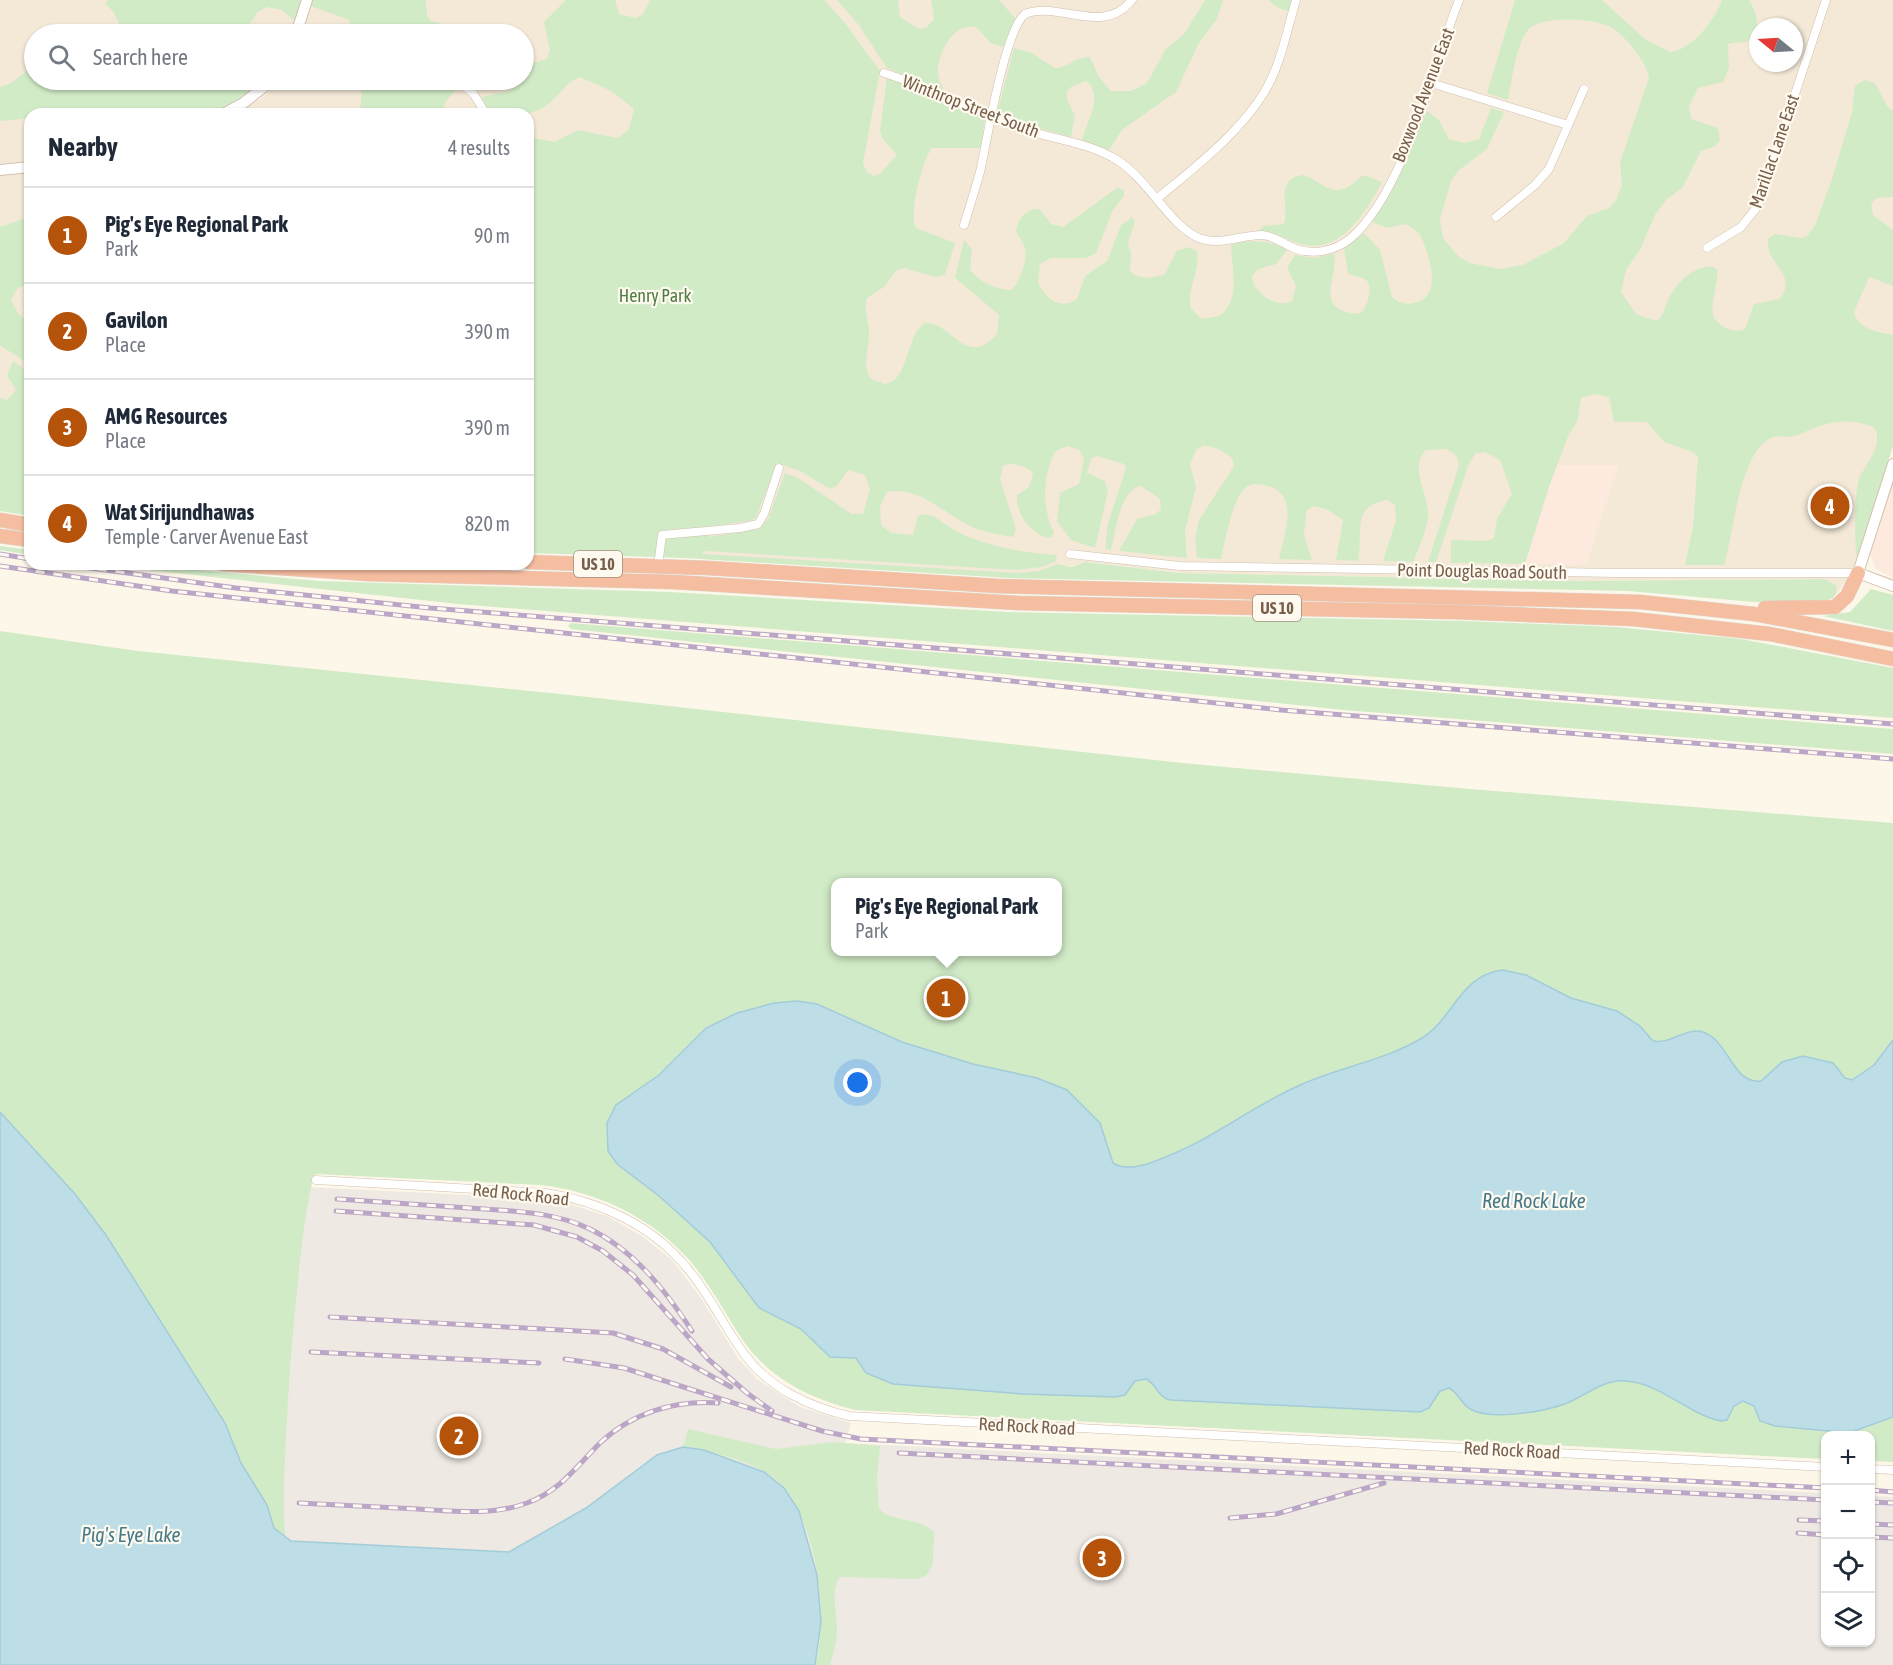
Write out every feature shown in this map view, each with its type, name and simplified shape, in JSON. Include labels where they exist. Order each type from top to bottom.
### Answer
[{"type":"highway","points":[[0,520],[24,524]]},
{"type":"highway","points":[[0,536],[24,539]]},
{"type":"highway","name":"US 10","points":[[534,562],[658,566],[998,586],[1499,597],[1677,605],[1784,619],[1893,640]]},
{"type":"highway","name":"US 10","points":[[313,570],[389,575],[658,581],[1018,603],[1444,611],[1651,620],[1770,634],[1893,659]]},
{"type":"highway","points":[[1677,605],[1828,608],[1842,602],[1858,573]]},
{"type":"street","points":[[300,24],[308,0]]},
{"type":"street","points":[[964,225],[1014,34],[1023,16],[1034,9],[1053,6],[1088,14],[1106,15],[1123,9],[1132,0]]},
{"type":"street","points":[[1158,198],[1207,156],[1259,100],[1272,76],[1296,0]]},
{"type":"street","name":"Boxwood Avenue East","points":[[1367,219],[1394,172],[1431,83],[1459,0]]},
{"type":"street","name":"Marillac Lane East","points":[[1707,248],[1737,230],[1758,206],[1826,0]]},
{"type":"street","name":"Winthrop Street South","points":[[884,73],[929,88],[1016,127],[1108,155],[1135,173],[1183,227],[1199,238],[1222,240],[1271,236],[1296,249],[1310,252],[1324,251],[1339,246],[1352,237],[1367,219]]},
{"type":"street","points":[[1431,83],[1568,125]]},
{"type":"street","points":[[1496,217],[1543,176],[1557,155],[1584,89]]},
{"type":"street","points":[[234,108],[260,90]]},
{"type":"street","points":[[469,90],[482,108]]},
{"type":"street","points":[[0,170],[24,168]]},
{"type":"street","points":[[1858,573],[1893,464]]},
{"type":"street","points":[[658,566],[660,538],[663,535],[740,528],[758,524],[764,514],[780,468]]},
{"type":"street","name":"Point Douglas Road South","points":[[1070,554],[1179,566],[1617,573],[1858,573],[1893,586]]},
{"type":"street","name":"Red Rock Road","points":[[316,1180],[546,1193],[575,1198],[609,1210],[648,1232],[680,1259],[705,1291],[744,1355],[766,1378],[807,1402],[849,1416],[1821,1467]]},
{"type":"street","points":[[1875,1469],[1893,1470]]},
{"type":"shaded area","points":[[0,0],[302,0],[294,24],[24,24],[24,90],[252,90],[222,108],[24,108],[24,162],[0,164]]},
{"type":"shaded area","points":[[313,0],[1893,0],[1893,446],[1855,563],[1837,594],[1834,584],[1824,579],[1583,581],[1179,573],[1085,562],[1067,567],[1064,579],[702,559],[765,365],[616,172],[534,147],[534,108],[246,108],[271,90],[534,90],[534,24],[305,24]]},
{"type":"shaded area","points":[[24,174],[24,383],[4,408],[0,405],[0,176]]},
{"type":"shaded area","points":[[1554,465],[1619,465],[1586,565],[1522,564]]},
{"type":"shaded area","points":[[1893,479],[1893,578],[1876,569],[1870,555]]},
{"type":"shaded area","points":[[304,1187],[533,1198],[569,1204],[607,1216],[642,1236],[672,1260],[699,1295],[738,1358],[758,1380],[800,1407],[851,1423],[845,1443],[1821,1493],[1821,1647],[1875,1647],[1875,1496],[1893,1497],[1893,1665],[815,1665],[816,1662],[668,1450],[643,1464],[586,1508],[509,1552],[291,1541],[278,1532]]},
{"type":"green space","points":[[108,0],[302,0],[295,21],[282,10],[267,7],[258,12],[250,24],[119,24],[113,11],[105,4]]},
{"type":"green space","points":[[313,0],[426,0],[427,15],[431,21],[442,24],[350,24],[349,20],[311,6]]},
{"type":"green space","name":"Henry Park","points":[[566,0],[615,0],[619,14],[636,18],[643,14],[650,0],[824,0],[845,23],[880,71],[863,163],[867,172],[874,176],[880,174],[897,155],[882,138],[880,130],[887,77],[985,119],[981,148],[932,148],[921,175],[915,200],[914,222],[916,228],[955,243],[945,275],[936,277],[904,268],[896,271],[884,287],[867,298],[868,373],[871,379],[885,384],[899,374],[918,329],[925,323],[935,324],[968,346],[976,347],[986,344],[997,334],[999,315],[955,278],[964,240],[972,249],[970,269],[973,273],[994,287],[1011,290],[1020,276],[1026,253],[1016,230],[1024,214],[1040,209],[1051,224],[1063,227],[1118,187],[1124,190],[1124,196],[1113,210],[1096,253],[1086,258],[1051,258],[1040,264],[1038,281],[1048,297],[1065,304],[1077,299],[1085,276],[1107,261],[1121,225],[1132,217],[1135,221],[1128,243],[1131,253],[1130,270],[1134,275],[1146,278],[1164,275],[1177,251],[1189,247],[1197,251],[1198,259],[1190,301],[1191,309],[1202,319],[1219,316],[1231,301],[1234,283],[1231,244],[1246,242],[1266,242],[1287,250],[1276,264],[1258,269],[1252,276],[1260,293],[1272,301],[1286,303],[1292,301],[1296,286],[1287,267],[1295,255],[1314,258],[1334,254],[1330,294],[1332,301],[1343,311],[1355,314],[1362,312],[1368,301],[1370,291],[1368,283],[1348,273],[1344,249],[1364,233],[1380,250],[1392,297],[1408,304],[1423,299],[1432,283],[1432,272],[1419,233],[1406,224],[1387,228],[1372,222],[1398,177],[1427,111],[1439,120],[1449,139],[1465,143],[1479,139],[1491,108],[1504,112],[1487,149],[1458,171],[1451,181],[1440,219],[1443,238],[1459,257],[1470,263],[1500,269],[1523,265],[1564,243],[1587,216],[1609,208],[1616,200],[1622,185],[1620,162],[1649,78],[1635,51],[1614,29],[1584,20],[1558,20],[1536,25],[1525,35],[1518,52],[1508,100],[1487,93],[1515,0],[1602,0],[1645,39],[1670,52],[1686,46],[1702,33],[1722,0],[1749,0],[1756,18],[1749,18],[1749,40],[1728,44],[1729,68],[1723,82],[1698,88],[1689,107],[1691,119],[1718,128],[1720,140],[1716,146],[1701,151],[1683,187],[1666,200],[1655,215],[1640,250],[1626,270],[1621,292],[1636,314],[1656,321],[1662,314],[1671,294],[1686,276],[1699,269],[1713,267],[1717,269],[1714,318],[1728,329],[1736,331],[1745,329],[1754,304],[1779,299],[1784,291],[1786,283],[1784,276],[1771,255],[1768,239],[1775,234],[1800,238],[1807,236],[1815,225],[1832,179],[1852,112],[1855,86],[1864,80],[1875,83],[1887,106],[1893,111],[1893,197],[1876,198],[1871,204],[1873,215],[1893,230],[1893,286],[1869,277],[1854,312],[1856,318],[1864,326],[1893,335],[1893,446],[1859,551],[1856,556],[1856,495],[1859,479],[1876,446],[1877,439],[1873,427],[1852,422],[1834,422],[1795,436],[1771,438],[1760,446],[1745,476],[1739,495],[1724,565],[1685,565],[1693,527],[1698,457],[1693,452],[1664,442],[1647,422],[1614,422],[1609,397],[1594,394],[1581,398],[1578,420],[1569,434],[1549,487],[1525,564],[1451,563],[1451,540],[1487,541],[1494,538],[1497,519],[1512,494],[1500,460],[1485,452],[1475,454],[1468,466],[1436,562],[1428,562],[1459,465],[1456,455],[1446,449],[1426,450],[1421,457],[1419,474],[1428,517],[1424,535],[1413,562],[1383,561],[1396,520],[1395,505],[1388,500],[1376,503],[1363,514],[1358,561],[1336,560],[1343,520],[1328,510],[1314,506],[1307,510],[1304,535],[1312,560],[1279,559],[1286,528],[1287,507],[1278,491],[1256,484],[1245,488],[1236,502],[1221,559],[1197,558],[1195,539],[1199,520],[1234,466],[1232,458],[1207,446],[1196,450],[1190,464],[1196,487],[1185,531],[1187,558],[1119,551],[1137,519],[1156,514],[1161,509],[1160,499],[1141,486],[1134,489],[1123,503],[1111,550],[1105,549],[1108,523],[1126,468],[1124,464],[1097,456],[1091,459],[1087,473],[1105,481],[1108,491],[1095,548],[1071,540],[1057,521],[1060,493],[1079,484],[1084,459],[1079,450],[1067,446],[1056,451],[1051,460],[1046,481],[1047,513],[1054,533],[1051,538],[1044,537],[1031,529],[1022,516],[1017,495],[1029,487],[1033,473],[1027,468],[1014,464],[1003,466],[1000,479],[1016,529],[1013,537],[972,527],[932,502],[910,493],[887,492],[880,507],[881,525],[892,533],[913,535],[918,516],[927,515],[956,531],[992,545],[1032,553],[1057,555],[1056,561],[1042,567],[1016,570],[704,551],[703,554],[1016,573],[1040,571],[1057,564],[1071,567],[1085,562],[1179,573],[1583,581],[1824,579],[1836,585],[1837,592],[1833,598],[1822,602],[1777,604],[1628,591],[1009,578],[685,558],[534,553],[534,138],[555,142],[578,130],[617,138],[628,131],[634,109],[613,92],[580,77],[569,83],[548,104],[534,112],[534,108],[487,108],[481,97],[511,90],[534,90],[534,63],[547,59],[550,50],[544,22]],"holes":[[[777,463],[800,471],[830,489],[837,486],[848,470],[865,475],[870,489],[863,514],[852,514],[798,478],[785,473],[768,519],[759,529],[709,537],[712,526],[756,518]]]},
{"type":"green space","points":[[837,0],[898,0],[900,17],[919,29],[926,28],[934,19],[931,0],[999,0],[1016,19],[1006,48],[991,43],[976,27],[960,29],[954,34],[944,48],[939,65],[938,75],[944,91],[887,68],[858,24]]},
{"type":"green space","points":[[1205,0],[1223,0],[1217,19],[1199,43],[1176,92],[1122,130],[1109,150],[1082,140],[1094,101],[1094,94],[1086,81],[1071,87],[1067,92],[1067,99],[1075,116],[1071,137],[1021,123],[997,113],[1014,48],[1032,53],[1055,68],[1080,58],[1090,57],[1099,77],[1111,91],[1131,91],[1147,83],[1166,49],[1184,34]]},
{"type":"green space","points":[[1269,0],[1293,0],[1289,12],[1275,6]]},
{"type":"green space","points":[[24,73],[24,90],[252,90],[222,108],[24,108],[24,119],[0,121],[0,87],[11,83]]},
{"type":"green space","points":[[361,90],[456,90],[443,108],[360,108]]},
{"type":"green space","points":[[1301,175],[1337,190],[1349,187],[1364,175],[1382,182],[1351,228],[1329,243],[1316,246],[1301,244],[1275,234],[1258,231],[1264,226],[1284,224],[1285,189],[1293,178]]},
{"type":"green space","points":[[24,218],[24,286],[18,288],[11,300],[24,318],[24,361],[0,345],[0,227]]},
{"type":"green space","points":[[13,361],[24,369],[24,515],[0,511],[0,398],[7,400],[16,390],[7,375]]},
{"type":"green space","points":[[0,546],[24,549],[24,554],[0,550]]},
{"type":"green space","points":[[148,570],[197,570],[319,581],[670,592],[1008,612],[1466,621],[1616,627],[1741,639],[1893,668],[1893,718],[458,604]]},
{"type":"green space","points":[[1871,589],[1893,595],[1893,631],[1823,616],[1850,612]]},
{"type":"green space","points":[[571,623],[1893,729],[1893,754],[1344,710],[571,629],[568,626]]},
{"type":"green space","points":[[0,631],[138,651],[570,695],[1182,763],[1893,823],[1893,1462],[1875,1461],[1875,1431],[1821,1431],[1821,1459],[855,1410],[822,1400],[777,1376],[752,1353],[698,1271],[676,1246],[642,1220],[603,1200],[561,1188],[540,1185],[316,1174],[303,1234],[297,1289],[287,1414],[284,1513],[286,1537],[278,1532],[0,1665]]},
{"type":"green space","points":[[688,1429],[776,1449],[832,1442],[880,1446],[877,1478],[879,1509],[892,1516],[921,1524],[934,1532],[933,1563],[927,1575],[917,1579],[840,1577],[835,1589],[837,1633],[833,1656],[830,1665],[815,1665],[821,1620],[820,1593],[816,1566],[800,1514],[788,1494],[774,1478],[764,1472],[730,1458],[683,1447]]},
{"type":"water","name":"Red Rock Lake","points":[[1503,970],[1526,975],[1571,998],[1617,1011],[1640,1026],[1653,1041],[1668,1040],[1689,1032],[1703,1032],[1718,1042],[1739,1072],[1752,1080],[1761,1081],[1782,1062],[1803,1056],[1833,1063],[1845,1078],[1852,1080],[1874,1065],[1893,1040],[1893,1417],[1854,1431],[1775,1426],[1760,1421],[1754,1406],[1743,1401],[1734,1406],[1727,1420],[1721,1421],[1697,1412],[1650,1387],[1625,1381],[1608,1383],[1553,1408],[1504,1415],[1472,1410],[1449,1388],[1440,1391],[1429,1408],[1420,1412],[1170,1400],[1162,1396],[1146,1379],[1135,1381],[1125,1395],[1115,1397],[1023,1394],[893,1384],[866,1373],[856,1358],[830,1357],[801,1329],[759,1308],[710,1242],[659,1196],[617,1164],[608,1151],[607,1123],[616,1105],[659,1075],[706,1028],[737,1013],[774,1003],[797,1001],[817,1004],[902,1042],[973,1064],[1037,1078],[1067,1090],[1100,1123],[1113,1163],[1119,1166],[1134,1167],[1157,1161],[1187,1148],[1265,1103],[1313,1079],[1392,1053],[1422,1038],[1442,1020],[1467,988],[1488,974]]},
{"type":"water","name":"Pig's Eye Lake","points":[[0,1112],[75,1194],[106,1235],[225,1423],[241,1463],[267,1505],[274,1528],[291,1541],[509,1552],[586,1508],[657,1455],[683,1447],[704,1450],[764,1472],[784,1488],[799,1511],[817,1575],[821,1622],[815,1665],[0,1665]]},
{"type":"railway","points":[[0,554],[24,558]]},
{"type":"railway","points":[[0,566],[24,569]]},
{"type":"railway","points":[[28,570],[172,591],[1281,710],[1893,759]]},
{"type":"railway","points":[[106,570],[236,588],[430,608],[1893,724]]},
{"type":"railway","points":[[337,1199],[515,1211],[546,1215],[576,1223],[606,1238],[635,1260],[660,1287],[692,1331]]},
{"type":"railway","points":[[336,1211],[534,1225],[577,1237],[603,1251],[633,1275],[708,1359],[772,1411]]},
{"type":"railway","points":[[330,1317],[613,1333],[663,1349],[731,1387]]},
{"type":"railway","points":[[311,1352],[539,1363]]},
{"type":"railway","points":[[565,1359],[624,1368],[822,1431],[861,1439],[1821,1488]]},
{"type":"railway","points":[[299,1503],[459,1511],[487,1511],[514,1507],[549,1492],[567,1478],[600,1443],[640,1416],[670,1406],[718,1403]]},
{"type":"railway","points":[[899,1453],[1821,1500]]},
{"type":"railway","points":[[1230,1518],[1276,1514],[1384,1483]]},
{"type":"railway","points":[[1875,1490],[1893,1492]]},
{"type":"railway","points":[[1875,1502],[1893,1503]]},
{"type":"railway","points":[[1799,1520],[1821,1521]]},
{"type":"railway","points":[[1875,1524],[1893,1525]]},
{"type":"railway","points":[[1798,1533],[1821,1535]]},
{"type":"railway","points":[[1875,1537],[1893,1538]]},
{"type":"place","name":"Wat Sirijundhawas","points":[[1830,506]]},
{"type":"place","name":"Pig's Eye Regional Park","points":[[946,998]]},
{"type":"place","name":"Gavilon","points":[[459,1436]]},
{"type":"place","name":"AMG Resources","points":[[1102,1558]]}]
